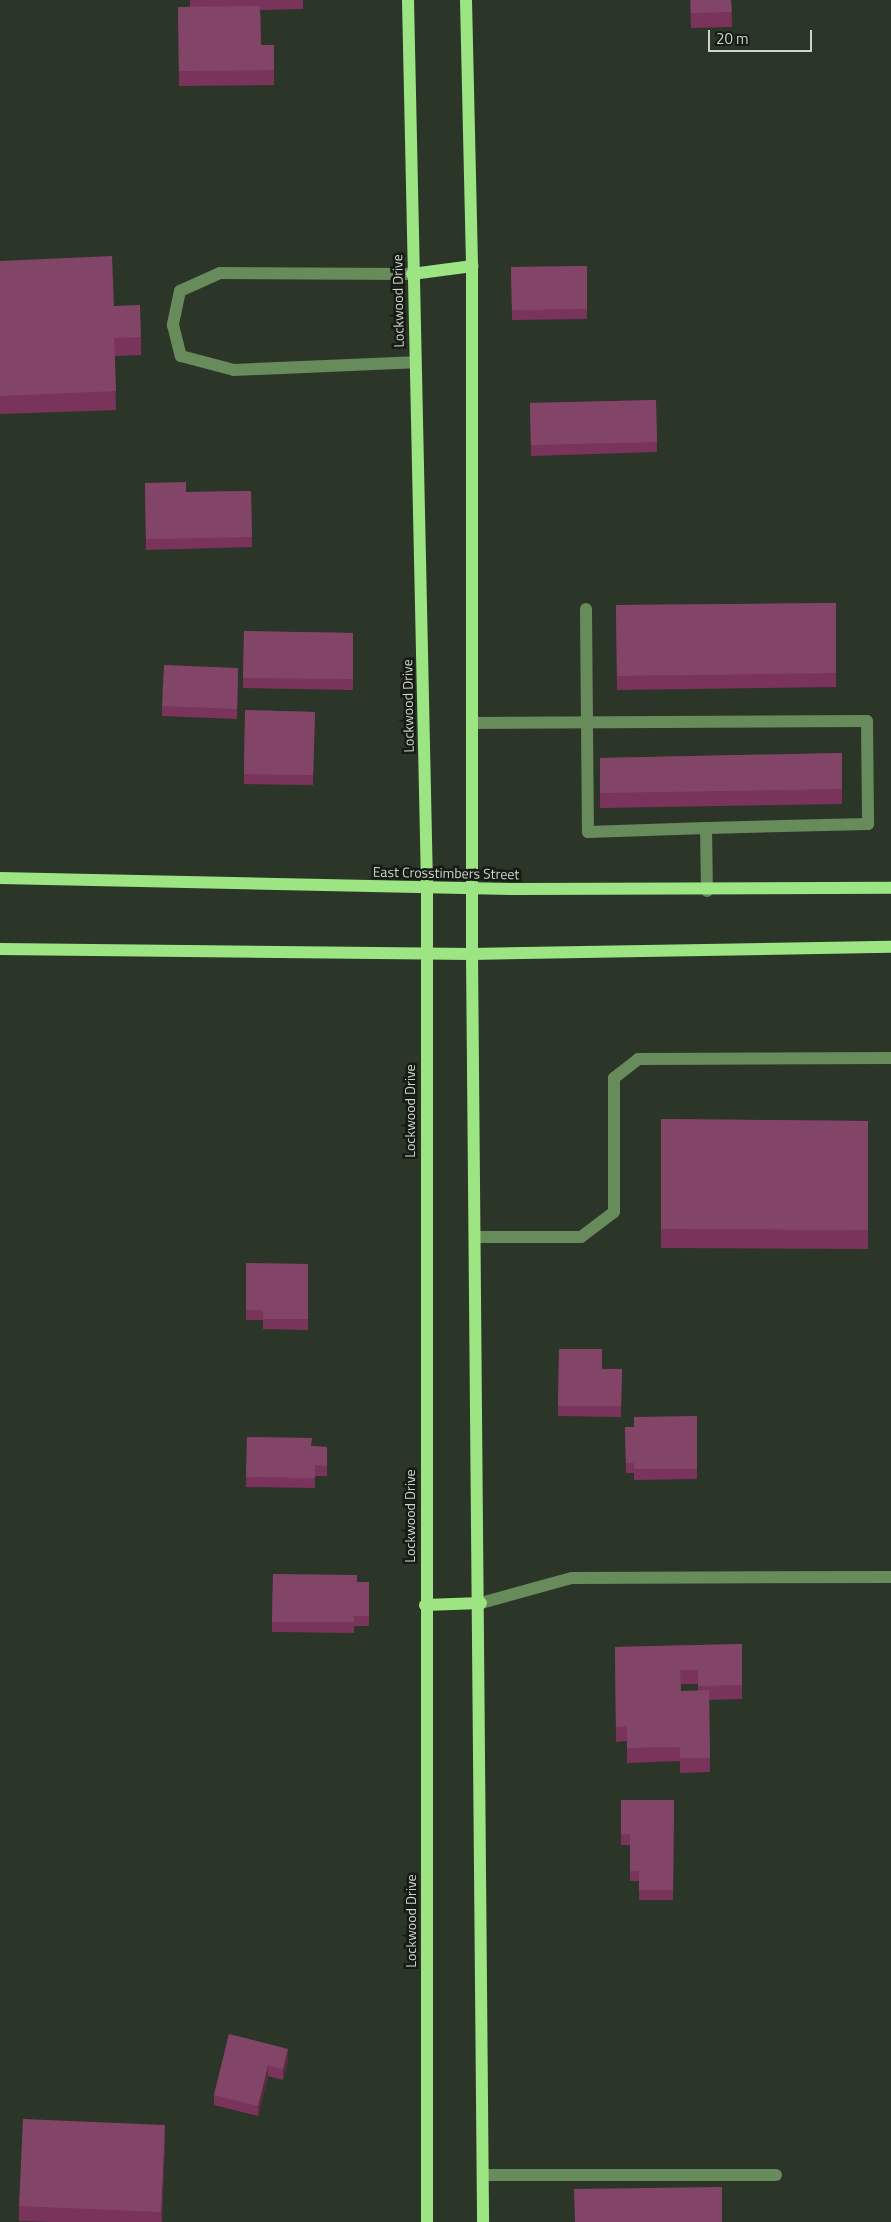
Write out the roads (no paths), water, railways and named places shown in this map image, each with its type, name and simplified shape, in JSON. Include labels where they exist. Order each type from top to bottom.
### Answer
[{"type":"main road","name":"Lockwood Drive","points":[[408,0],[412,274],[427,887],[424,954],[427,2222]]},
{"type":"main road","points":[[466,0],[472,266],[472,954],[481,1603],[483,2222]]},
{"type":"main road","points":[[412,274],[472,266]]},
{"type":"main road","name":"East Crosstimbers Street","points":[[0,878],[473,889],[707,891],[891,888]]},
{"type":"main road","points":[[0,949],[472,954],[891,947]]},
{"type":"main road","points":[[425,1605],[481,1603]]},
{"type":"lane","points":[[412,274],[220,273],[180,291],[173,326],[181,356],[234,370],[414,362]]},
{"type":"lane","points":[[472,723],[587,724],[867,721],[868,824],[588,832],[587,724],[586,609]]},
{"type":"lane","points":[[706,828],[707,891]]},
{"type":"lane","points":[[476,1237],[581,1237],[614,1212],[614,1078],[638,1059],[891,1058]]},
{"type":"lane","points":[[481,1603],[572,1578],[891,1578]]},
{"type":"lane","points":[[483,2175],[776,2175]]}]
